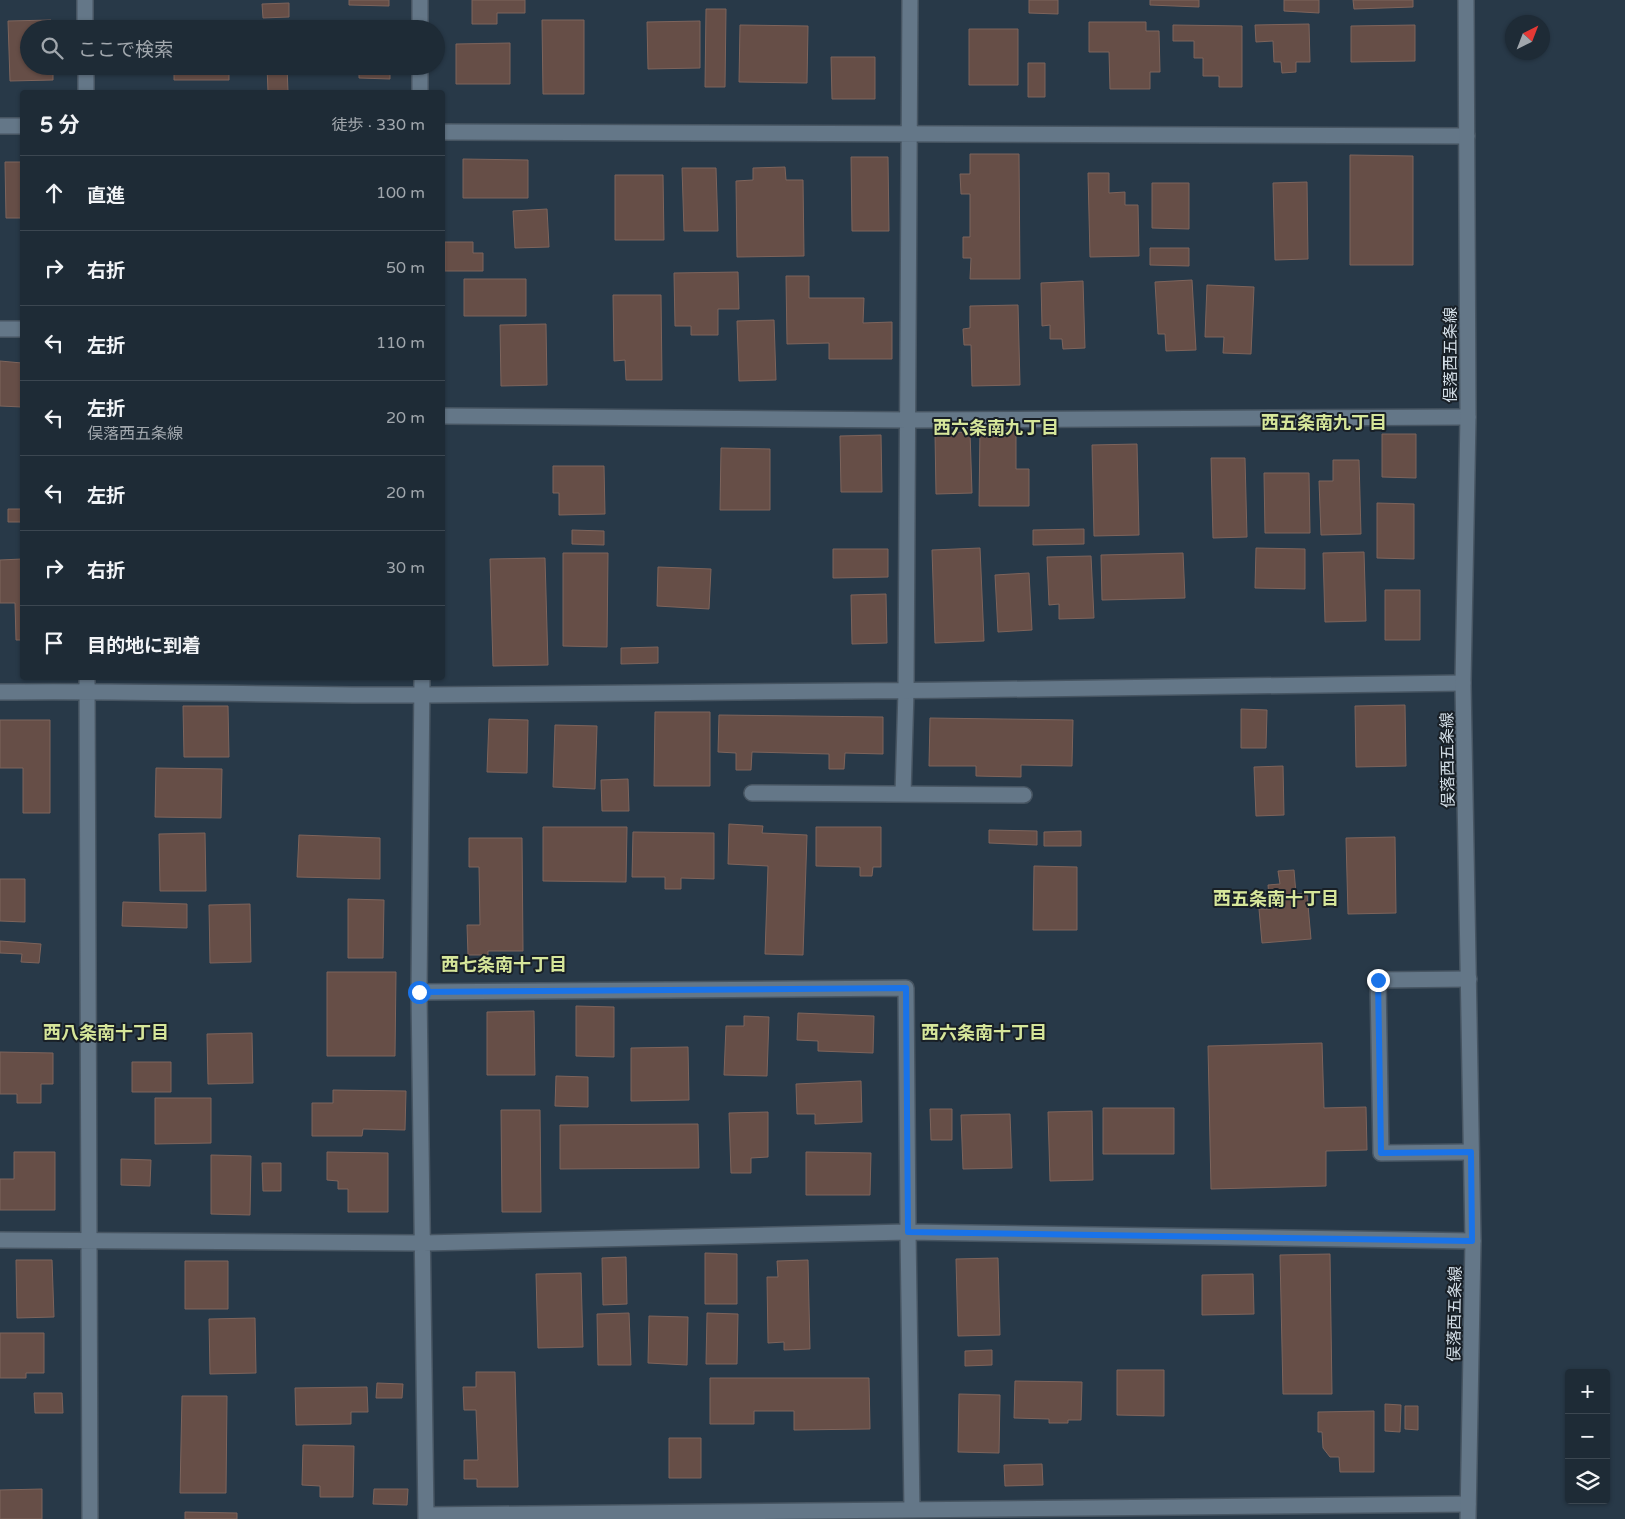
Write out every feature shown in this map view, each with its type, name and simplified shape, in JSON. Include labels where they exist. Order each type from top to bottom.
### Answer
[{"type":"street","points":[[86,0],[86,20]]},
{"type":"street","points":[[420,0],[420,20]]},
{"type":"street","points":[[903,794],[906,691],[910,0]]},
{"type":"street","name":"俣落西五条線","points":[[1466,0],[1468,417],[1463,683],[1472,1241],[1468,1512]]},
{"type":"street","points":[[86,75],[86,90]]},
{"type":"street","points":[[420,75],[420,90]]},
{"type":"street","points":[[0,126],[20,126]]},
{"type":"street","points":[[445,132],[1468,136]]},
{"type":"street","points":[[0,329],[20,329]]},
{"type":"street","points":[[445,416],[908,420],[1468,417]]},
{"type":"street","points":[[422,680],[419,992],[426,1517],[912,1510],[1468,1512]]},
{"type":"street","points":[[0,692],[87,684],[422,695],[906,691],[1463,683]]},
{"type":"street","points":[[87,684],[90,1519]]},
{"type":"street","points":[[752,793],[1024,794]]},
{"type":"street","points":[[1469,979],[1378,980],[1381,1153],[1471,1152]]},
{"type":"street","points":[[419,992],[906,988],[912,1510]]},
{"type":"street","points":[[0,1240],[423,1243],[908,1232],[1472,1241]]},
{"type":"building","points":[[349,0],[389,0],[389,6],[349,5]]},
{"type":"building","points":[[472,0],[525,0],[525,13],[497,13],[497,24],[472,24]]},
{"type":"building","points":[[1029,0],[1058,0],[1058,14],[1029,13]]},
{"type":"building","points":[[1150,0],[1199,0],[1199,7],[1150,5]]},
{"type":"building","points":[[1284,0],[1319,0],[1319,13],[1284,11]]},
{"type":"building","points":[[1353,0],[1413,0],[1413,7],[1354,9]]},
{"type":"building","points":[[289,3],[289,17],[263,18],[262,4]]},
{"type":"building","points":[[706,9],[726,9],[725,87],[705,87]]},
{"type":"building","points":[[542,20],[584,20],[584,94],[543,94]]},
{"type":"building","points":[[8,21],[20,21],[20,75],[53,75],[53,80],[10,81]]},
{"type":"building","points":[[700,21],[700,68],[648,69],[647,22]]},
{"type":"building","points":[[1089,22],[1146,22],[1146,31],[1159,31],[1160,72],[1150,72],[1150,89],[1110,89],[1109,52],[1089,52]]},
{"type":"building","points":[[1309,24],[1310,62],[1296,62],[1296,72],[1282,73],[1281,62],[1274,62],[1273,41],[1256,42],[1255,25]]},
{"type":"building","points":[[740,25],[808,26],[807,83],[739,82]]},
{"type":"building","points":[[1173,25],[1242,26],[1242,87],[1219,87],[1219,76],[1203,76],[1203,58],[1194,58],[1194,41],[1173,41]]},
{"type":"building","points":[[1415,25],[1415,61],[1351,62],[1351,26]]},
{"type":"building","points":[[969,29],[1018,29],[1018,85],[969,85]]},
{"type":"building","points":[[510,43],[510,84],[456,84],[456,44]]},
{"type":"building","points":[[831,57],[875,57],[875,99],[832,99]]},
{"type":"building","points":[[1028,63],[1045,63],[1045,97],[1028,97]]},
{"type":"building","points":[[174,75],[229,75],[229,80],[174,80]]},
{"type":"building","points":[[267,75],[287,75],[288,90],[268,90]]},
{"type":"building","points":[[359,75],[390,75],[390,79],[359,78]]},
{"type":"building","points":[[970,154],[1019,154],[1020,279],[970,279],[971,258],[963,258],[963,237],[970,237],[970,194],[961,194],[960,174],[970,174]]},
{"type":"building","points":[[1350,155],[1413,156],[1413,265],[1350,265]]},
{"type":"building","points":[[851,157],[888,157],[889,231],[852,231]]},
{"type":"building","points":[[463,159],[528,160],[528,198],[463,198]]},
{"type":"building","points":[[5,162],[20,162],[20,218],[6,218]]},
{"type":"building","points":[[785,167],[786,180],[803,180],[804,256],[737,257],[736,181],[753,180],[753,168]]},
{"type":"building","points":[[682,168],[716,168],[718,231],[684,231]]},
{"type":"building","points":[[1088,173],[1109,173],[1109,193],[1125,192],[1125,205],[1138,205],[1139,256],[1090,257]]},
{"type":"building","points":[[615,175],[663,175],[664,240],[615,240]]},
{"type":"building","points":[[1307,182],[1308,259],[1275,260],[1273,183]]},
{"type":"building","points":[[1152,183],[1189,183],[1189,229],[1152,228]]},
{"type":"building","points":[[547,209],[549,247],[515,248],[513,211]]},
{"type":"building","points":[[445,242],[473,242],[473,253],[483,253],[483,271],[445,271]]},
{"type":"building","points":[[1150,248],[1189,248],[1189,266],[1150,265]]},
{"type":"building","points":[[738,272],[739,309],[718,309],[718,335],[691,335],[691,326],[675,326],[674,273]]},
{"type":"building","points":[[786,276],[809,276],[809,298],[864,298],[863,323],[892,322],[892,359],[829,359],[829,343],[787,344]]},
{"type":"building","points":[[464,279],[526,279],[526,316],[464,316]]},
{"type":"building","points":[[1192,280],[1196,350],[1166,351],[1165,334],[1158,334],[1155,282]]},
{"type":"building","points":[[1083,281],[1085,348],[1063,349],[1062,339],[1050,339],[1050,325],[1042,326],[1041,283]]},
{"type":"building","points":[[1207,285],[1254,287],[1251,354],[1223,353],[1224,337],[1205,337]]},
{"type":"building","points":[[613,295],[661,295],[662,380],[626,380],[625,360],[614,361]]},
{"type":"building","points":[[1018,305],[1020,385],[972,386],[971,345],[964,345],[963,329],[970,328],[970,306]]},
{"type":"building","points":[[774,320],[776,380],[739,381],[737,321]]},
{"type":"building","points":[[546,324],[547,385],[501,386],[500,325]]},
{"type":"building","points":[[0,361],[20,363],[20,407],[0,406]]},
{"type":"building","points":[[980,430],[1016,431],[1016,469],[1029,469],[1029,506],[979,506]]},
{"type":"building","points":[[970,432],[972,493],[936,494],[935,433]]},
{"type":"building","points":[[1382,434],[1416,434],[1416,478],[1382,477]]},
{"type":"building","points":[[881,435],[882,492],[841,492],[840,436]]},
{"type":"building","points":[[1137,444],[1139,535],[1094,536],[1092,445]]},
{"type":"building","points":[[721,448],[770,449],[770,510],[720,510]]},
{"type":"building","points":[[1211,458],[1245,458],[1247,537],[1213,538]]},
{"type":"building","points":[[1333,460],[1359,460],[1361,534],[1321,535],[1319,481],[1333,481]]},
{"type":"building","points":[[553,466],[604,466],[605,514],[559,515],[559,493],[553,493]]},
{"type":"building","points":[[1264,473],[1309,473],[1310,533],[1265,533]]},
{"type":"building","points":[[1377,503],[1414,504],[1414,559],[1377,558]]},
{"type":"building","points":[[8,509],[20,509],[20,522],[8,522]]},
{"type":"building","points":[[1084,529],[1084,544],[1033,545],[1033,530]]},
{"type":"building","points":[[572,530],[604,531],[604,545],[572,544]]},
{"type":"building","points":[[980,548],[984,641],[935,643],[932,550]]},
{"type":"building","points":[[1256,548],[1305,549],[1305,589],[1255,588]]},
{"type":"building","points":[[833,549],[888,549],[888,577],[833,578]]},
{"type":"building","points":[[1364,552],[1366,621],[1325,622],[1323,553]]},
{"type":"building","points":[[563,553],[608,553],[607,647],[563,646]]},
{"type":"building","points":[[1183,553],[1185,598],[1102,600],[1101,555]]},
{"type":"building","points":[[1091,556],[1094,618],[1059,619],[1059,604],[1049,605],[1047,557]]},
{"type":"building","points":[[545,558],[548,665],[493,666],[490,559]]},
{"type":"building","points":[[20,559],[20,640],[16,640],[15,603],[0,603],[0,560]]},
{"type":"building","points":[[658,567],[711,569],[709,609],[657,606]]},
{"type":"building","points":[[1029,573],[1032,630],[998,632],[995,575]]},
{"type":"building","points":[[1385,590],[1420,590],[1420,640],[1385,640]]},
{"type":"building","points":[[886,594],[887,643],[852,644],[851,595]]},
{"type":"building","points":[[658,647],[658,663],[621,664],[621,648]]},
{"type":"building","points":[[1405,705],[1406,766],[1356,767],[1355,706]]},
{"type":"building","points":[[183,706],[228,706],[229,757],[184,757]]},
{"type":"building","points":[[1241,709],[1267,710],[1266,748],[1241,748]]},
{"type":"building","points":[[655,712],[710,712],[710,786],[654,786]]},
{"type":"building","points":[[719,715],[883,717],[883,754],[845,753],[844,769],[829,769],[829,754],[752,752],[751,770],[736,770],[736,753],[718,752]]},
{"type":"building","points":[[930,718],[1073,720],[1072,766],[1021,765],[1021,777],[976,776],[976,766],[929,766]]},
{"type":"building","points":[[489,719],[528,720],[527,773],[487,772]]},
{"type":"building","points":[[0,720],[50,720],[50,813],[23,813],[23,768],[0,768]]},
{"type":"building","points":[[555,725],[597,726],[595,789],[553,787]]},
{"type":"building","points":[[1283,766],[1284,815],[1256,816],[1254,767]]},
{"type":"building","points":[[156,768],[222,769],[221,818],[155,817]]},
{"type":"building","points":[[628,779],[629,811],[602,811],[601,780]]},
{"type":"building","points":[[729,824],[763,826],[762,833],[807,835],[803,955],[765,954],[768,866],[728,864]]},
{"type":"building","points":[[543,827],[627,827],[626,882],[543,881]]},
{"type":"building","points":[[816,827],[881,827],[881,867],[873,867],[872,876],[860,876],[860,867],[816,866]]},
{"type":"building","points":[[989,830],[1037,831],[1037,845],[989,843]]},
{"type":"building","points":[[1081,831],[1081,846],[1044,846],[1044,832]]},
{"type":"building","points":[[633,832],[714,833],[714,879],[681,878],[681,889],[665,889],[665,877],[632,877]]},
{"type":"building","points":[[205,833],[206,891],[160,891],[159,834]]},
{"type":"building","points":[[299,835],[380,838],[380,879],[297,877]]},
{"type":"building","points":[[1395,837],[1396,913],[1348,914],[1346,838]]},
{"type":"building","points":[[469,838],[522,838],[523,951],[488,951],[488,955],[468,955],[467,925],[480,925],[479,867],[469,867]]},
{"type":"building","points":[[1034,866],[1077,867],[1077,930],[1033,930]]},
{"type":"building","points":[[1294,870],[1296,894],[1307,894],[1311,939],[1262,943],[1259,909],[1270,909],[1268,885],[1280,884],[1278,871]]},
{"type":"building","points":[[0,879],[25,879],[25,922],[0,921]]},
{"type":"building","points":[[348,899],[384,900],[383,958],[348,958]]},
{"type":"building","points":[[123,902],[187,904],[187,928],[122,926]]},
{"type":"building","points":[[250,904],[251,962],[210,963],[209,905]]},
{"type":"building","points":[[0,941],[41,944],[39,963],[21,962],[22,954],[0,953]]},
{"type":"building","points":[[327,972],[396,972],[395,1056],[327,1056]]},
{"type":"building","points":[[576,1006],[614,1007],[614,1057],[576,1056]]},
{"type":"building","points":[[534,1011],[535,1075],[487,1075],[487,1012]]},
{"type":"building","points":[[798,1013],[874,1016],[873,1053],[818,1051],[818,1041],[797,1040]]},
{"type":"building","points":[[744,1016],[769,1017],[767,1076],[724,1075],[726,1026],[744,1026]]},
{"type":"building","points":[[252,1033],[253,1083],[208,1084],[207,1034]]},
{"type":"building","points":[[1322,1043],[1324,1108],[1366,1107],[1367,1150],[1326,1151],[1326,1186],[1211,1189],[1208,1046]]},
{"type":"building","points":[[688,1047],[689,1100],[631,1101],[631,1048]]},
{"type":"building","points":[[0,1052],[53,1053],[53,1084],[41,1084],[41,1103],[17,1103],[17,1094],[0,1094]]},
{"type":"building","points":[[132,1062],[171,1062],[171,1092],[132,1092]]},
{"type":"building","points":[[556,1076],[588,1077],[588,1107],[555,1106]]},
{"type":"building","points":[[861,1081],[862,1122],[815,1124],[815,1114],[797,1114],[796,1084]]},
{"type":"building","points":[[333,1090],[406,1091],[405,1130],[363,1129],[362,1136],[312,1136],[312,1103],[333,1103]]},
{"type":"building","points":[[155,1098],[211,1098],[211,1143],[155,1144]]},
{"type":"building","points":[[1103,1108],[1174,1108],[1174,1154],[1103,1154]]},
{"type":"building","points":[[930,1109],[952,1109],[952,1140],[931,1140]]},
{"type":"building","points":[[501,1110],[540,1110],[541,1212],[502,1212]]},
{"type":"building","points":[[1092,1111],[1093,1180],[1050,1181],[1048,1112]]},
{"type":"building","points":[[768,1112],[768,1157],[751,1158],[751,1173],[731,1173],[729,1113]]},
{"type":"building","points":[[1010,1114],[1012,1168],[963,1169],[961,1115]]},
{"type":"building","points":[[698,1124],[699,1168],[560,1169],[560,1125]]},
{"type":"building","points":[[14,1152],[55,1152],[55,1210],[0,1210],[0,1179],[14,1179]]},
{"type":"building","points":[[327,1152],[388,1153],[388,1212],[348,1212],[348,1189],[338,1189],[338,1181],[327,1180]]},
{"type":"building","points":[[806,1152],[871,1153],[870,1195],[806,1195]]},
{"type":"building","points":[[211,1155],[251,1156],[250,1215],[211,1214]]},
{"type":"building","points":[[121,1159],[151,1160],[150,1186],[121,1185]]},
{"type":"building","points":[[262,1163],[281,1163],[281,1191],[263,1191]]},
{"type":"building","points":[[705,1253],[737,1254],[737,1304],[705,1304]]},
{"type":"building","points":[[1330,1254],[1332,1394],[1283,1394],[1280,1255]]},
{"type":"building","points":[[626,1257],[627,1304],[603,1305],[602,1258]]},
{"type":"building","points":[[998,1258],[1000,1335],[958,1336],[956,1259]]},
{"type":"building","points":[[16,1260],[52,1260],[54,1317],[17,1318]]},
{"type":"building","points":[[808,1260],[810,1349],[784,1350],[784,1342],[768,1343],[767,1277],[778,1277],[777,1261]]},
{"type":"building","points":[[185,1261],[228,1261],[228,1309],[185,1309]]},
{"type":"building","points":[[581,1273],[583,1347],[538,1348],[536,1274]]},
{"type":"building","points":[[1253,1274],[1254,1314],[1202,1315],[1202,1275]]},
{"type":"building","points":[[629,1313],[631,1365],[598,1365],[597,1314]]},
{"type":"building","points":[[707,1313],[738,1314],[737,1364],[706,1364]]},
{"type":"building","points":[[649,1316],[688,1317],[687,1365],[648,1363]]},
{"type":"building","points":[[255,1318],[256,1373],[210,1374],[209,1319]]},
{"type":"building","points":[[0,1333],[44,1333],[44,1373],[26,1373],[26,1378],[0,1378]]},
{"type":"building","points":[[992,1350],[992,1365],[965,1366],[965,1351]]},
{"type":"building","points":[[1117,1370],[1164,1370],[1164,1416],[1117,1415]]},
{"type":"building","points":[[476,1372],[515,1372],[518,1487],[477,1487],[477,1479],[464,1479],[464,1460],[478,1460],[476,1410],[464,1410],[463,1387],[476,1387]]},
{"type":"building","points":[[710,1378],[869,1378],[870,1429],[794,1430],[794,1411],[754,1411],[754,1424],[710,1424]]},
{"type":"building","points":[[1015,1381],[1082,1382],[1081,1420],[1068,1420],[1068,1423],[1049,1423],[1049,1419],[1014,1418]]},
{"type":"building","points":[[377,1383],[403,1384],[402,1398],[376,1398]]},
{"type":"building","points":[[367,1387],[368,1412],[351,1412],[351,1424],[296,1425],[295,1388]]},
{"type":"building","points":[[34,1393],[62,1393],[63,1413],[35,1413]]},
{"type":"building","points":[[959,1394],[1000,1395],[999,1453],[958,1452]]},
{"type":"building","points":[[182,1396],[227,1396],[226,1493],[180,1493]]},
{"type":"building","points":[[1385,1404],[1401,1405],[1400,1432],[1385,1431]]},
{"type":"building","points":[[1405,1406],[1418,1406],[1418,1430],[1405,1429]]},
{"type":"building","points":[[1374,1411],[1374,1472],[1340,1472],[1339,1457],[1330,1457],[1323,1448],[1322,1432],[1318,1432],[1318,1412]]},
{"type":"building","points":[[669,1438],[701,1438],[701,1478],[669,1478]]},
{"type":"building","points":[[303,1445],[354,1446],[353,1497],[320,1497],[320,1486],[302,1485]]},
{"type":"building","points":[[1042,1464],[1043,1485],[1005,1486],[1004,1465]]},
{"type":"building","points":[[42,1489],[42,1519],[0,1519],[0,1490]]},
{"type":"building","points":[[374,1489],[408,1489],[407,1505],[373,1504]]},
{"type":"building","points":[[185,1512],[237,1513],[237,1519],[185,1519]]},
{"type":"district","name":"西五条南九丁目","points":[[1324,423]]},
{"type":"district","name":"西六条南九丁目","points":[[996,428]]},
{"type":"district","name":"西五条南十丁目","points":[[1276,899]]},
{"type":"district","name":"西七条南十丁目","points":[[504,965]]},
{"type":"district","name":"西八条南十丁目","points":[[106,1033]]},
{"type":"district","name":"西六条南十丁目","points":[[984,1033]]},
{"type":"route","points":[[419,992],[906,988],[908,1232],[1472,1241],[1471,1152],[1381,1153],[1378,980]]}]
